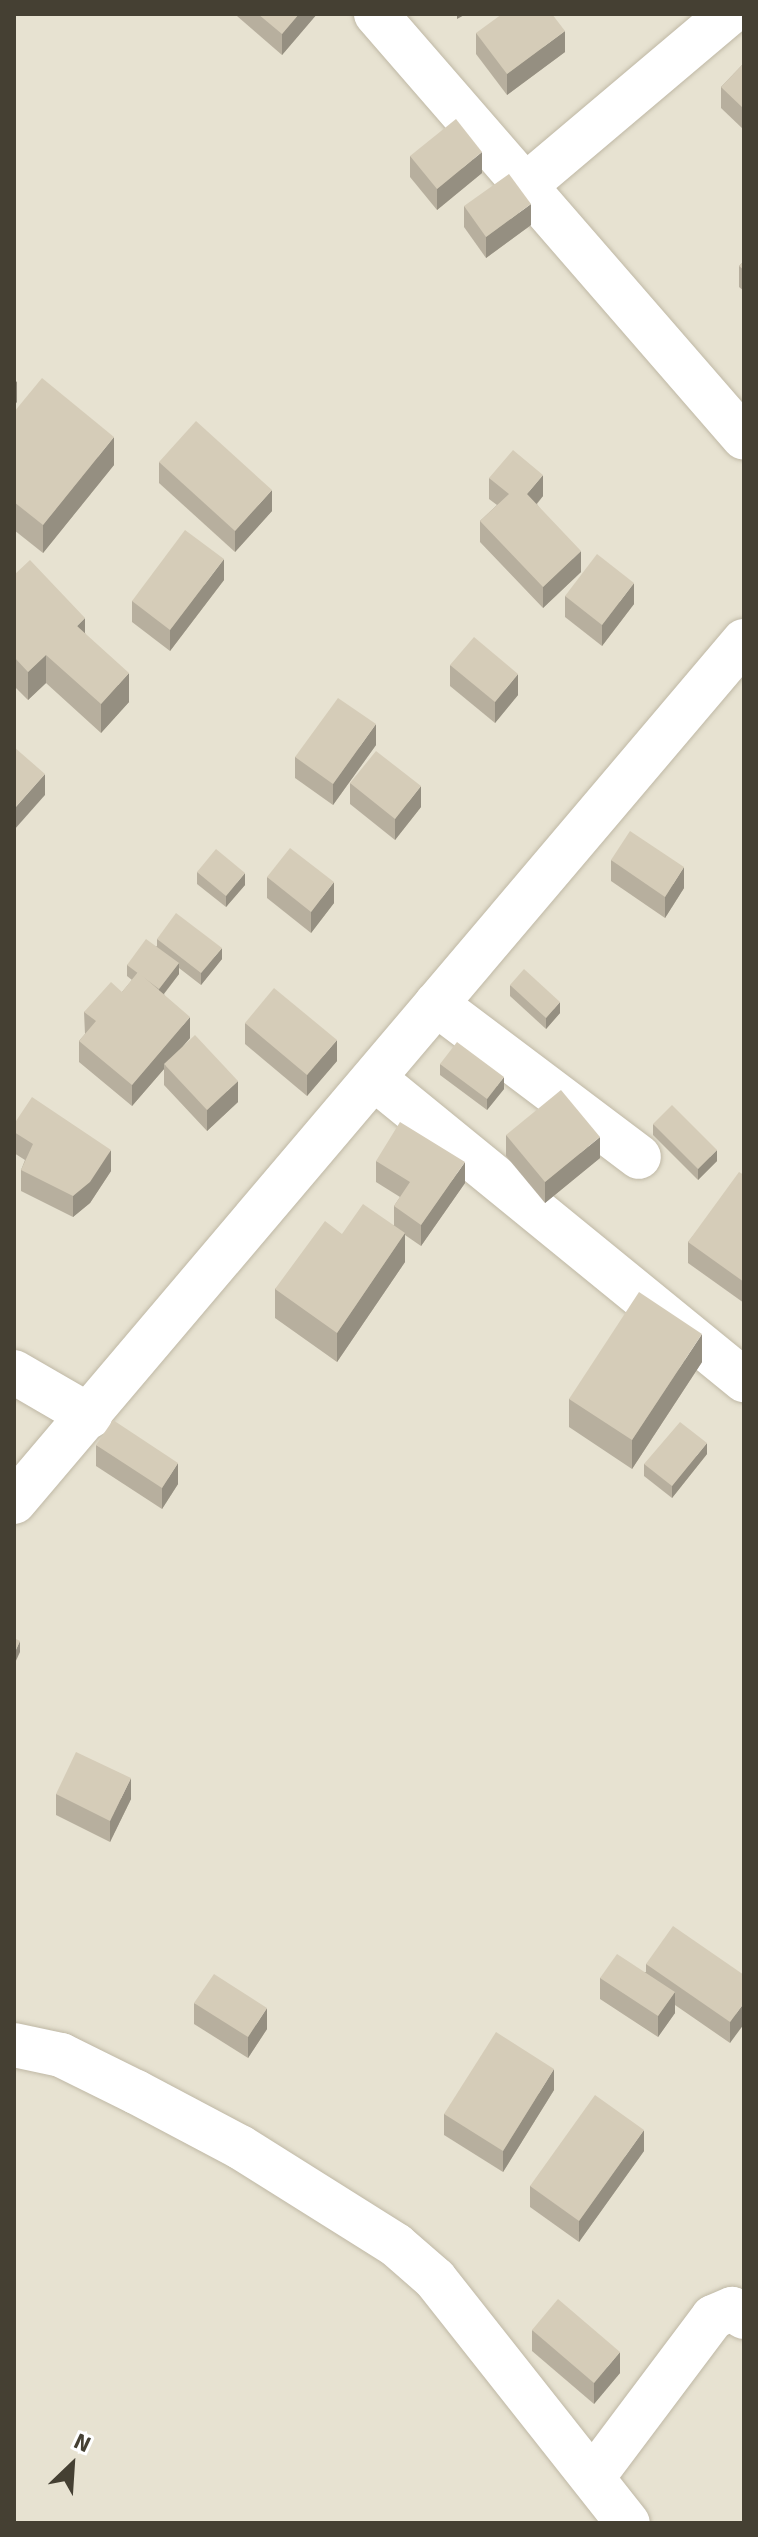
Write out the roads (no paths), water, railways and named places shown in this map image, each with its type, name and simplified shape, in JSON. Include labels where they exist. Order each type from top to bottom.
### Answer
[{"type":"street","points":[[376,14],[744,438]]},
{"type":"street","points":[[526,185],[728,14]]},
{"type":"street","points":[[14,1502],[90,1416],[267,1200],[376,1080],[436,1004],[744,641]]},
{"type":"street","points":[[436,1004],[639,1157]]},
{"type":"street","points":[[376,1080],[744,1380]]},
{"type":"street","points":[[14,1372],[90,1416]]},
{"type":"street","points":[[14,2045],[61,2055],[136,2092],[254,2155],[396,2245],[435,2279],[628,2523]]},
{"type":"street","points":[[593,2477],[713,2317],[732,2309],[744,2317]]}]
